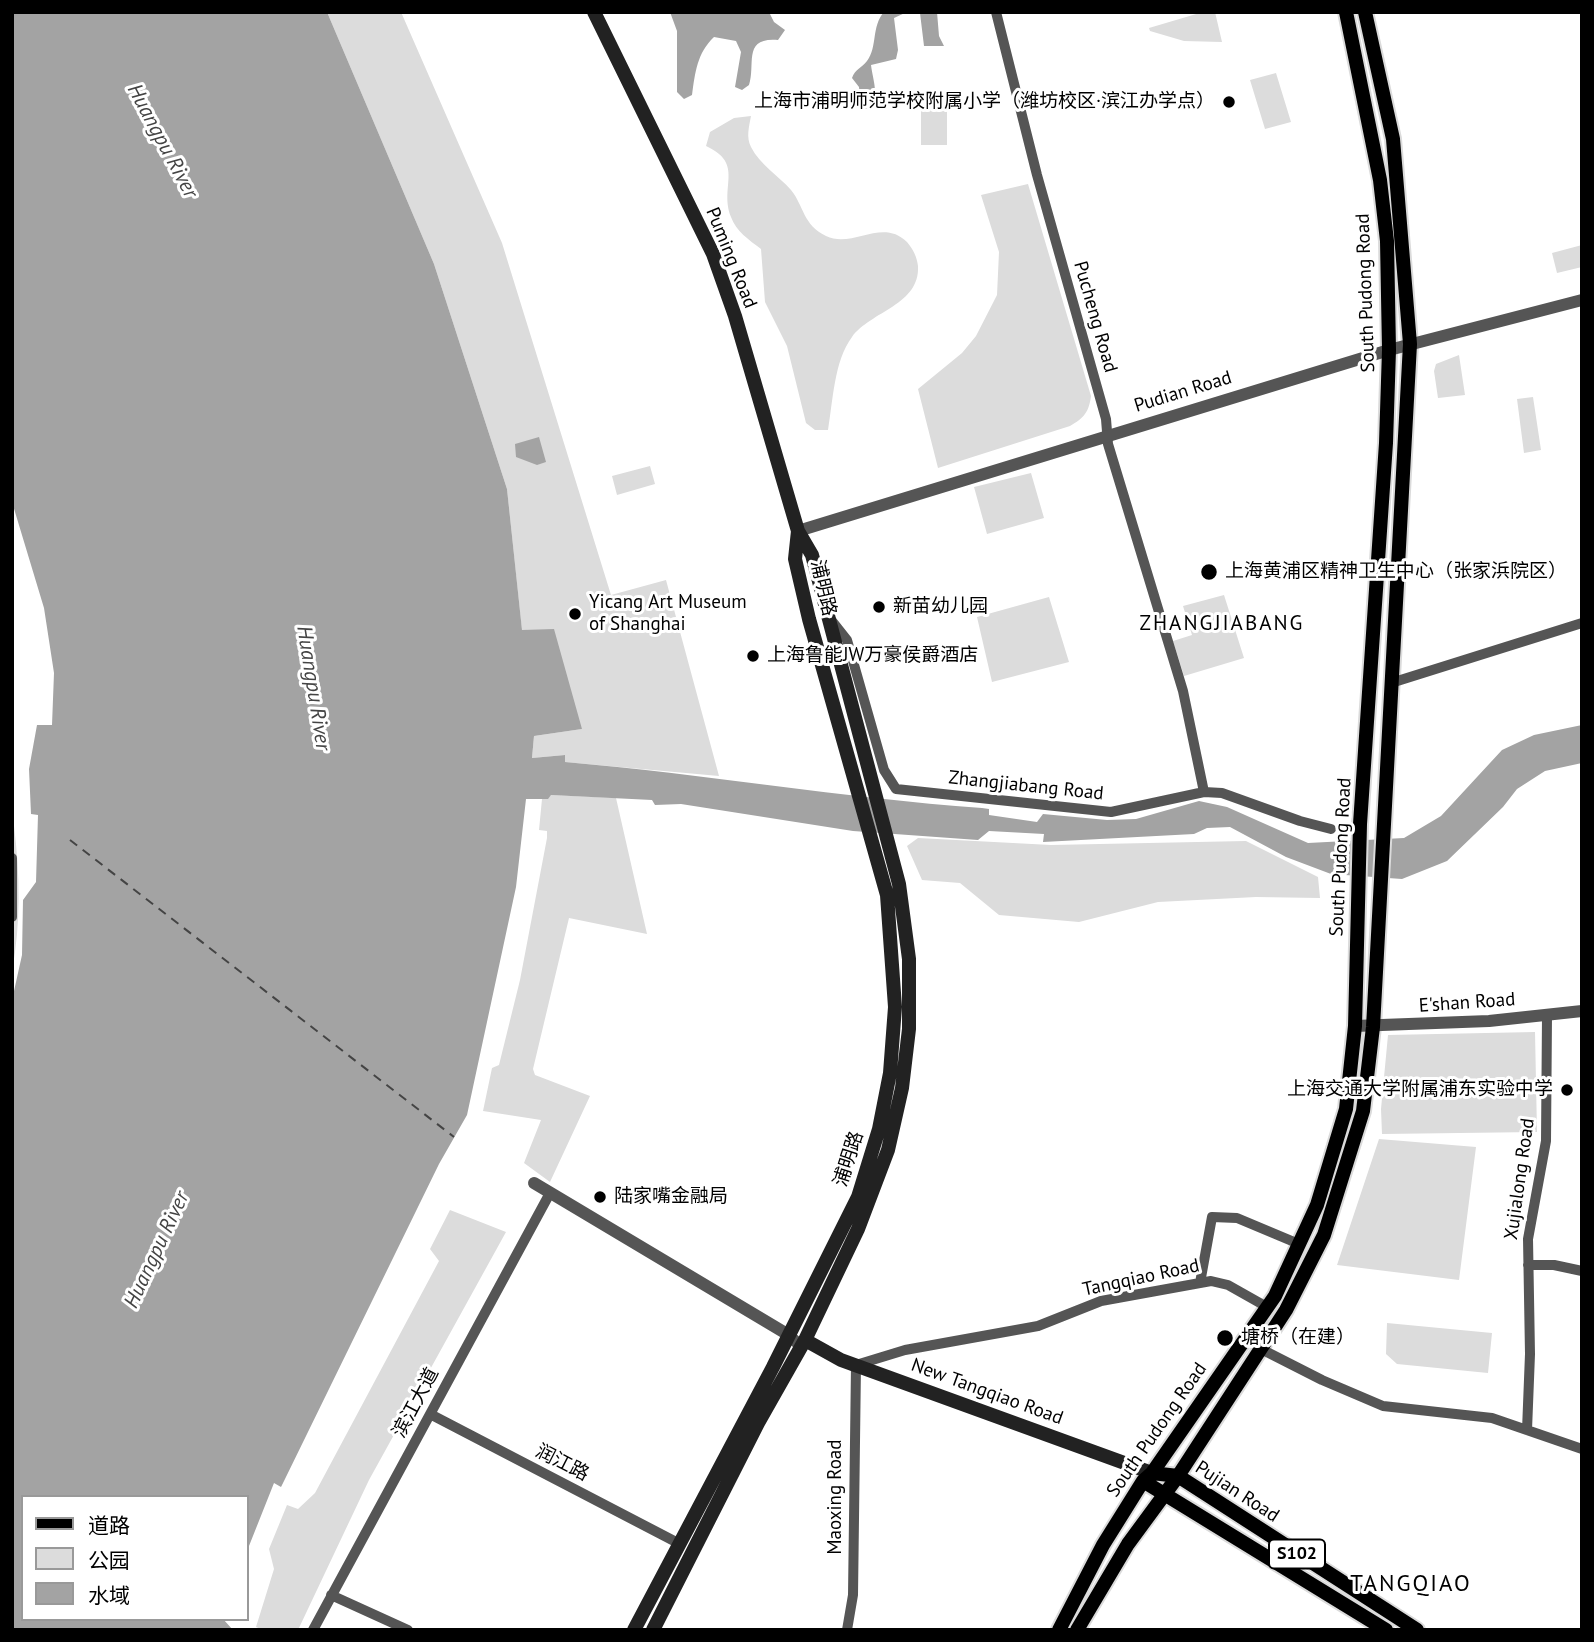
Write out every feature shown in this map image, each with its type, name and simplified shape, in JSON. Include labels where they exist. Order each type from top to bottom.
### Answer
[{"type":"main road","name":"Puming Road","points":[[594,12],[713,254],[735,316],[798,531]]},
{"type":"main road","name":"South Pudong Road","points":[[1059,1630],[1103,1545],[1147,1477],[1267,1307],[1317,1205],[1346,1109],[1355,1027],[1360,824],[1386,443],[1389,350],[1387,242],[1380,180],[1346,12]]},
{"type":"main road","name":"South Pudong Road","points":[[1077,1630],[1122,1553],[1178,1476],[1286,1310],[1324,1235],[1363,1111],[1373,1027],[1381,826],[1410,344],[1393,139],[1364,12]]},
{"type":"main road","name":"浦明路","points":[[653,1630],[803,1343],[858,1229],[888,1150],[902,1088],[909,1029],[909,959],[869,768],[812,555],[798,531]]},
{"type":"main road","name":"浦明路","points":[[634,1630],[773,1367],[787,1334],[858,1197],[879,1129],[890,1073],[895,1007],[888,867],[852,767],[795,559],[798,531]]},
{"type":"main road","name":"New Tangqiao Road","points":[[803,1343],[855,1368],[1147,1477],[1178,1476]]},
{"type":"main road","name":"Pujian Road","points":[[1178,1476],[1415,1629]]},
{"type":"main road","name":"Pujian Road","points":[[1147,1477],[1164,1492],[1386,1630]]},
{"type":"street","name":"Pucheng Road","points":[[996,12],[1037,175],[1106,419],[1107,435],[1184,691],[1204,792]]},
{"type":"street","name":"Pudian Road","points":[[798,531],[1389,350],[1582,300]]},
{"type":"street","name":"Zhangjiabang Road","points":[[829,618],[847,640],[884,770],[896,789],[1111,812],[1204,792],[1241,798],[1300,821],[1331,829]]},
{"type":"street","points":[[1391,683],[1582,623]]},
{"type":"street","points":[[12,858],[12,917]]},
{"type":"street","name":"E'shan Road","points":[[1355,1027],[1547,1016],[1582,1011]]},
{"type":"street","name":"Xujialong Road","points":[[1527,1430],[1530,1354],[1529,1233],[1546,1141],[1547,1016]]},
{"type":"street","name":"New Tangqiao Road","points":[[534,1182],[803,1343]]},
{"type":"street","name":"滨江大道","points":[[313,1630],[550,1193]]},
{"type":"street","points":[[1200,1283],[1212,1217],[1237,1218],[1299,1244]]},
{"type":"street","points":[[1528,1265],[1554,1265],[1582,1271]]},
{"type":"street","name":"Tangqiao Road","points":[[855,1368],[905,1350],[1038,1326],[1101,1301],[1211,1281],[1228,1285],[1267,1307]]},
{"type":"street","points":[[1261,1349],[1322,1380],[1383,1406],[1485,1417],[1582,1449]]},
{"type":"street","name":"Maoxing Road","points":[[847,1630],[853,1595],[855,1368]]},
{"type":"street","name":"润江路","points":[[430,1414],[678,1543]]},
{"type":"street","points":[[331,1595],[408,1630]]},
{"type":"green space","points":[[327,12],[401,12],[502,243],[611,595],[666,580],[719,776],[564,762],[565,755],[532,758],[534,736],[582,729],[522,631],[507,489],[434,264]]},
{"type":"green space","points":[[1203,12],[1215,12],[1222,42],[1184,41],[1150,31],[1149,28]]},
{"type":"green space","points":[[1276,73],[1291,122],[1265,129],[1250,80]]},
{"type":"green space","points":[[921,97],[947,97],[947,145],[921,145]]},
{"type":"green space","points":[[751,116],[748,136],[751,147],[764,165],[791,190],[808,221],[818,232],[836,239],[847,239],[888,232],[907,242],[917,259],[917,279],[911,290],[903,299],[860,328],[846,347],[835,382],[828,430],[815,430],[806,423],[787,346],[765,302],[761,249],[743,235],[733,222],[728,206],[728,168],[718,153],[706,146],[710,132],[734,118]]},
{"type":"green space","points":[[1028,184],[1091,396],[1089,406],[1082,417],[1070,426],[938,468],[918,389],[962,353],[976,336],[997,295],[999,252],[981,195]]},
{"type":"green space","points":[[1582,245],[1582,267],[1557,273],[1552,253]]},
{"type":"green space","points":[[1459,355],[1465,395],[1438,398],[1434,371],[1436,364]]},
{"type":"green space","points":[[1533,397],[1541,450],[1524,453],[1517,399]]},
{"type":"green space","points":[[650,466],[655,484],[617,495],[612,476]]},
{"type":"green space","points":[[1031,473],[1044,518],[987,534],[974,487]]},
{"type":"green space","points":[[1224,595],[1244,658],[1184,676],[1173,641],[1192,635],[1183,606]]},
{"type":"green space","points":[[1049,597],[1069,662],[992,682],[977,617]]},
{"type":"green space","points":[[551,795],[616,798],[647,934],[569,918],[533,1069],[535,1075],[590,1096],[550,1182],[524,1163],[541,1120],[483,1111],[492,1068],[499,1065],[520,980],[547,838],[547,831],[539,830],[542,799]]},
{"type":"green space","points":[[14,826],[19,899],[12,971]]},
{"type":"green space","points":[[918,838],[1051,845],[1246,841],[1318,877],[1320,898],[1256,897],[1158,902],[1079,922],[999,915],[960,883],[922,880],[907,846]]},
{"type":"green space","points":[[1535,1032],[1537,1132],[1382,1134],[1381,1109],[1388,1035]]},
{"type":"green space","points":[[1379,1139],[1476,1147],[1459,1280],[1337,1265]]},
{"type":"green space","points":[[450,1210],[506,1232],[369,1480],[298,1630],[263,1630],[256,1627],[274,1569],[269,1549],[287,1505],[298,1509],[315,1493],[439,1261],[430,1249]]},
{"type":"green space","points":[[1387,1323],[1492,1333],[1488,1373],[1397,1364],[1386,1354]]},
{"type":"water","name":"Huangpu River","points":[[12,12],[327,12],[434,264],[507,489],[522,630],[554,629],[582,729],[534,736],[532,758],[565,755],[565,762],[982,808],[989,809],[989,815],[1037,822],[1043,814],[1107,820],[1136,819],[1199,801],[1227,807],[1308,843],[1404,838],[1441,816],[1502,750],[1534,735],[1582,725],[1582,763],[1545,771],[1517,789],[1503,807],[1447,861],[1402,879],[1331,874],[1286,857],[1230,827],[1207,828],[1194,834],[1043,842],[1044,834],[989,831],[978,840],[853,831],[681,804],[655,805],[652,800],[551,795],[548,799],[526,799],[516,887],[467,1115],[439,1164],[281,1487],[274,1483],[248,1548],[248,1495],[21,1495],[21,1621],[225,1621],[233,1630],[12,1630],[12,1000],[22,955],[23,900],[36,882],[38,815],[31,814],[29,769],[37,725],[52,725],[54,673],[44,608],[12,502]]},
{"type":"water","points":[[670,12],[769,12],[774,22],[785,30],[778,40],[767,40],[755,47],[749,85],[742,90],[735,87],[741,52],[736,41],[714,37],[700,57],[692,95],[684,99],[677,92],[677,31]]},
{"type":"water","points":[[884,12],[907,12],[894,18],[898,50],[896,59],[871,65],[874,99],[869,109],[861,109],[859,87],[852,78],[870,55],[877,24]]},
{"type":"water","points":[[912,12],[937,12],[939,36],[944,46],[924,46],[920,13]]},
{"type":"water","points":[[539,437],[546,462],[537,465],[516,457],[515,444]]},
{"type":"ferry route","points":[[70,840],[454,1137]]},
{"type":"place","name":"上海市浦明师范学校附属小学（潍坊校区·滨江办学点）","points":[[1229,102]]},
{"type":"place","name":"上海黄浦区精神卫生中心（张家浜院区）","points":[[1209,572]]},
{"type":"place","name":"新苗幼儿园","points":[[879,607]]},
{"type":"place","name":"Yicang Art Museum of Shanghai","points":[[575,614]]},
{"type":"place","name":"上海鲁能JW万豪侯爵酒店","points":[[753,656]]},
{"type":"place","name":"上海交通大学附属浦东实验中学","points":[[1567,1090]]},
{"type":"place","name":"陆家嘴金融局","points":[[600,1197]]},
{"type":"place","name":"塘桥（在建）","points":[[1225,1338]]},
{"type":"district","name":"ZHANGJIABANG","points":[[1222,624]]},
{"type":"district","name":"TANGQIAO","points":[[1411,1584]]}]
